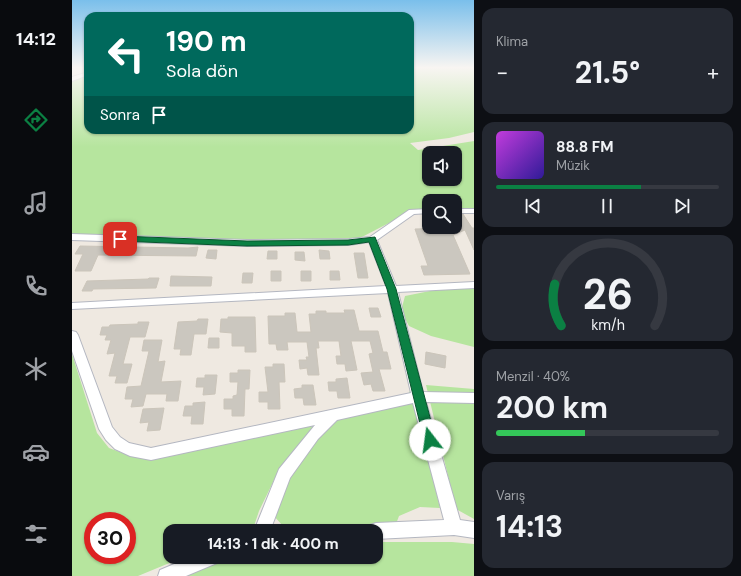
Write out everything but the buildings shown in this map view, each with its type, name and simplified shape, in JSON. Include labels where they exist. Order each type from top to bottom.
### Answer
[{"type":"street","points":[[72,237],[247,243],[348,242],[372,239],[412,212],[422,211]]},
{"type":"street","points":[[462,211],[474,211]]},
{"type":"street","points":[[372,239],[392,289],[418,396],[454,527]]},
{"type":"street","points":[[72,306],[474,285]]},
{"type":"street","points":[[72,335],[106,429],[112,441],[129,450],[151,454],[418,396],[474,398]]},
{"type":"street","points":[[265,524],[284,474],[313,435],[333,415]]},
{"type":"street","points":[[383,532],[454,527],[474,530]]},
{"type":"street","points":[[166,576],[194,564]]},
{"type":"green space","points":[[72,94],[84,94],[84,134],[414,134],[414,94],[474,94],[474,132],[449,138],[410,143],[418,150],[422,149],[422,186],[462,186],[462,146],[443,146],[474,141],[474,210],[462,210],[462,194],[422,194],[422,210],[414,210],[360,238],[252,240],[72,234]]},
{"type":"green space","points":[[474,287],[474,347],[431,336],[409,326],[401,311],[405,296],[430,291]]},
{"type":"green space","points":[[72,354],[97,433],[109,448],[128,455],[320,422],[276,476],[259,511],[255,524],[163,524],[163,564],[167,564],[138,576],[72,576]]},
{"type":"green space","points":[[426,385],[474,389],[474,519],[456,509]]},
{"type":"green space","points":[[411,388],[440,508],[420,507],[399,516],[396,524],[281,524],[273,515],[289,475],[322,433],[342,417],[376,411],[409,393]]},
{"type":"green space","points":[[383,542],[452,542],[474,544],[474,576],[181,576],[213,564],[383,564]]},
{"type":"route","points":[[120,239],[247,243],[348,242],[372,239],[392,289],[430,440]]}]
